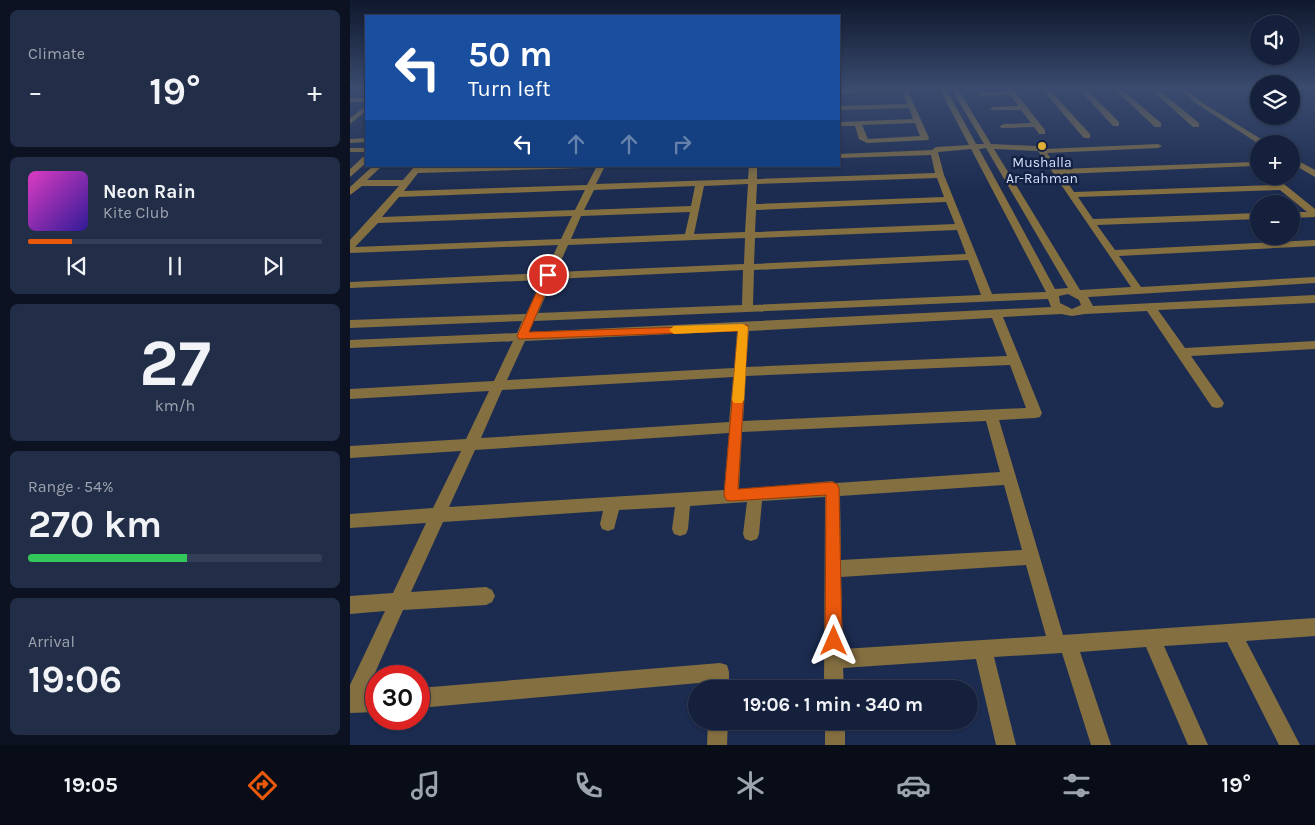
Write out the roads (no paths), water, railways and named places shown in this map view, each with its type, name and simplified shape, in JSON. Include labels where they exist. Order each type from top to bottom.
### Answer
[{"type":"street","points":[[840,124],[903,122]]},
{"type":"street","points":[[858,124],[863,139],[867,141],[925,138],[918,122]]},
{"type":"street","points":[[959,122],[1053,295],[1054,303],[1062,310]]},
{"type":"street","points":[[974,122],[1040,228],[1077,294],[1087,303],[1085,310]]},
{"type":"street","points":[[1034,122],[1042,132]]},
{"type":"street","points":[[1074,122],[1087,136]]},
{"type":"street","points":[[1154,122],[1158,125]]},
{"type":"street","points":[[1192,122],[1196,125]]},
{"type":"street","points":[[1227,122],[1250,135]]},
{"type":"street","points":[[1004,126],[1036,125]]},
{"type":"street","points":[[350,141],[365,140]]},
{"type":"street","points":[[840,156],[934,152],[936,149],[985,141],[1037,148],[1044,151],[1158,146]]},
{"type":"street","points":[[350,150],[365,150]]},
{"type":"street","points":[[1044,151],[1042,152],[1055,172],[1138,290]]},
{"type":"street","points":[[934,152],[940,175],[988,298]]},
{"type":"street","points":[[350,173],[365,160]]},
{"type":"street","points":[[1055,172],[1250,164]]},
{"type":"street","points":[[1300,165],[1315,174]]},
{"type":"street","points":[[350,248],[418,169],[529,167]]},
{"type":"street","points":[[350,705],[522,336],[548,275],[566,242],[601,167]]},
{"type":"street","points":[[747,310],[753,167]]},
{"type":"street","points":[[350,173],[375,169]]},
{"type":"street","points":[[350,192],[375,169]]},
{"type":"street","points":[[396,194],[590,189],[940,175]]},
{"type":"street","points":[[360,183],[406,182]]},
{"type":"street","points":[[689,237],[700,184]]},
{"type":"street","points":[[1280,185],[1315,214]]},
{"type":"street","points":[[1072,195],[1282,187]]},
{"type":"street","points":[[751,207],[949,199]]},
{"type":"street","points":[[375,220],[695,209]]},
{"type":"street","points":[[1300,215],[1315,214]]},
{"type":"street","points":[[1090,222],[1250,216]]},
{"type":"street","points":[[350,248],[960,227]]},
{"type":"street","points":[[1018,229],[1040,228]]},
{"type":"street","points":[[1112,253],[1315,243]]},
{"type":"street","points":[[350,284],[972,257]]},
{"type":"street","points":[[350,324],[531,316],[747,310],[1053,295],[1062,291],[1077,294],[1315,280]]},
{"type":"street","points":[[966,299],[972,314]]},
{"type":"street","points":[[350,344],[743,327],[1062,310],[1076,313],[1085,310],[1150,306],[1315,299]]},
{"type":"street","points":[[1150,306],[1217,402]]},
{"type":"street","points":[[350,452],[736,427],[1035,413],[996,313]]},
{"type":"street","points":[[731,495],[743,327]]},
{"type":"street","points":[[1182,352],[1315,345]]},
{"type":"street","points":[[350,394],[740,372],[1014,360]]},
{"type":"street","points":[[992,414],[1032,557],[1101,745]]},
{"type":"street","points":[[350,521],[832,488],[1010,478]]},
{"type":"street","points":[[832,488],[834,680]]},
{"type":"street","points":[[751,534],[755,494]]},
{"type":"street","points":[[680,529],[683,498]]},
{"type":"street","points":[[608,524],[613,503]]},
{"type":"street","points":[[833,569],[1032,557]]},
{"type":"street","points":[[350,606],[486,596]]},
{"type":"street","points":[[834,659],[1314,628]]},
{"type":"street","points":[[1232,632],[1290,745]]},
{"type":"street","points":[[1151,638],[1198,745]]},
{"type":"street","points":[[983,649],[1006,745]]},
{"type":"street","points":[[430,697],[720,672],[720,680]]},
{"type":"street","points":[[350,705],[365,703]]},
{"type":"street","points":[[717,745],[718,730]]},
{"type":"street","points":[[834,730],[835,745]]},
{"type":"place","name":"Mushalla Ar-Rahman","points":[[1042,146]]}]
